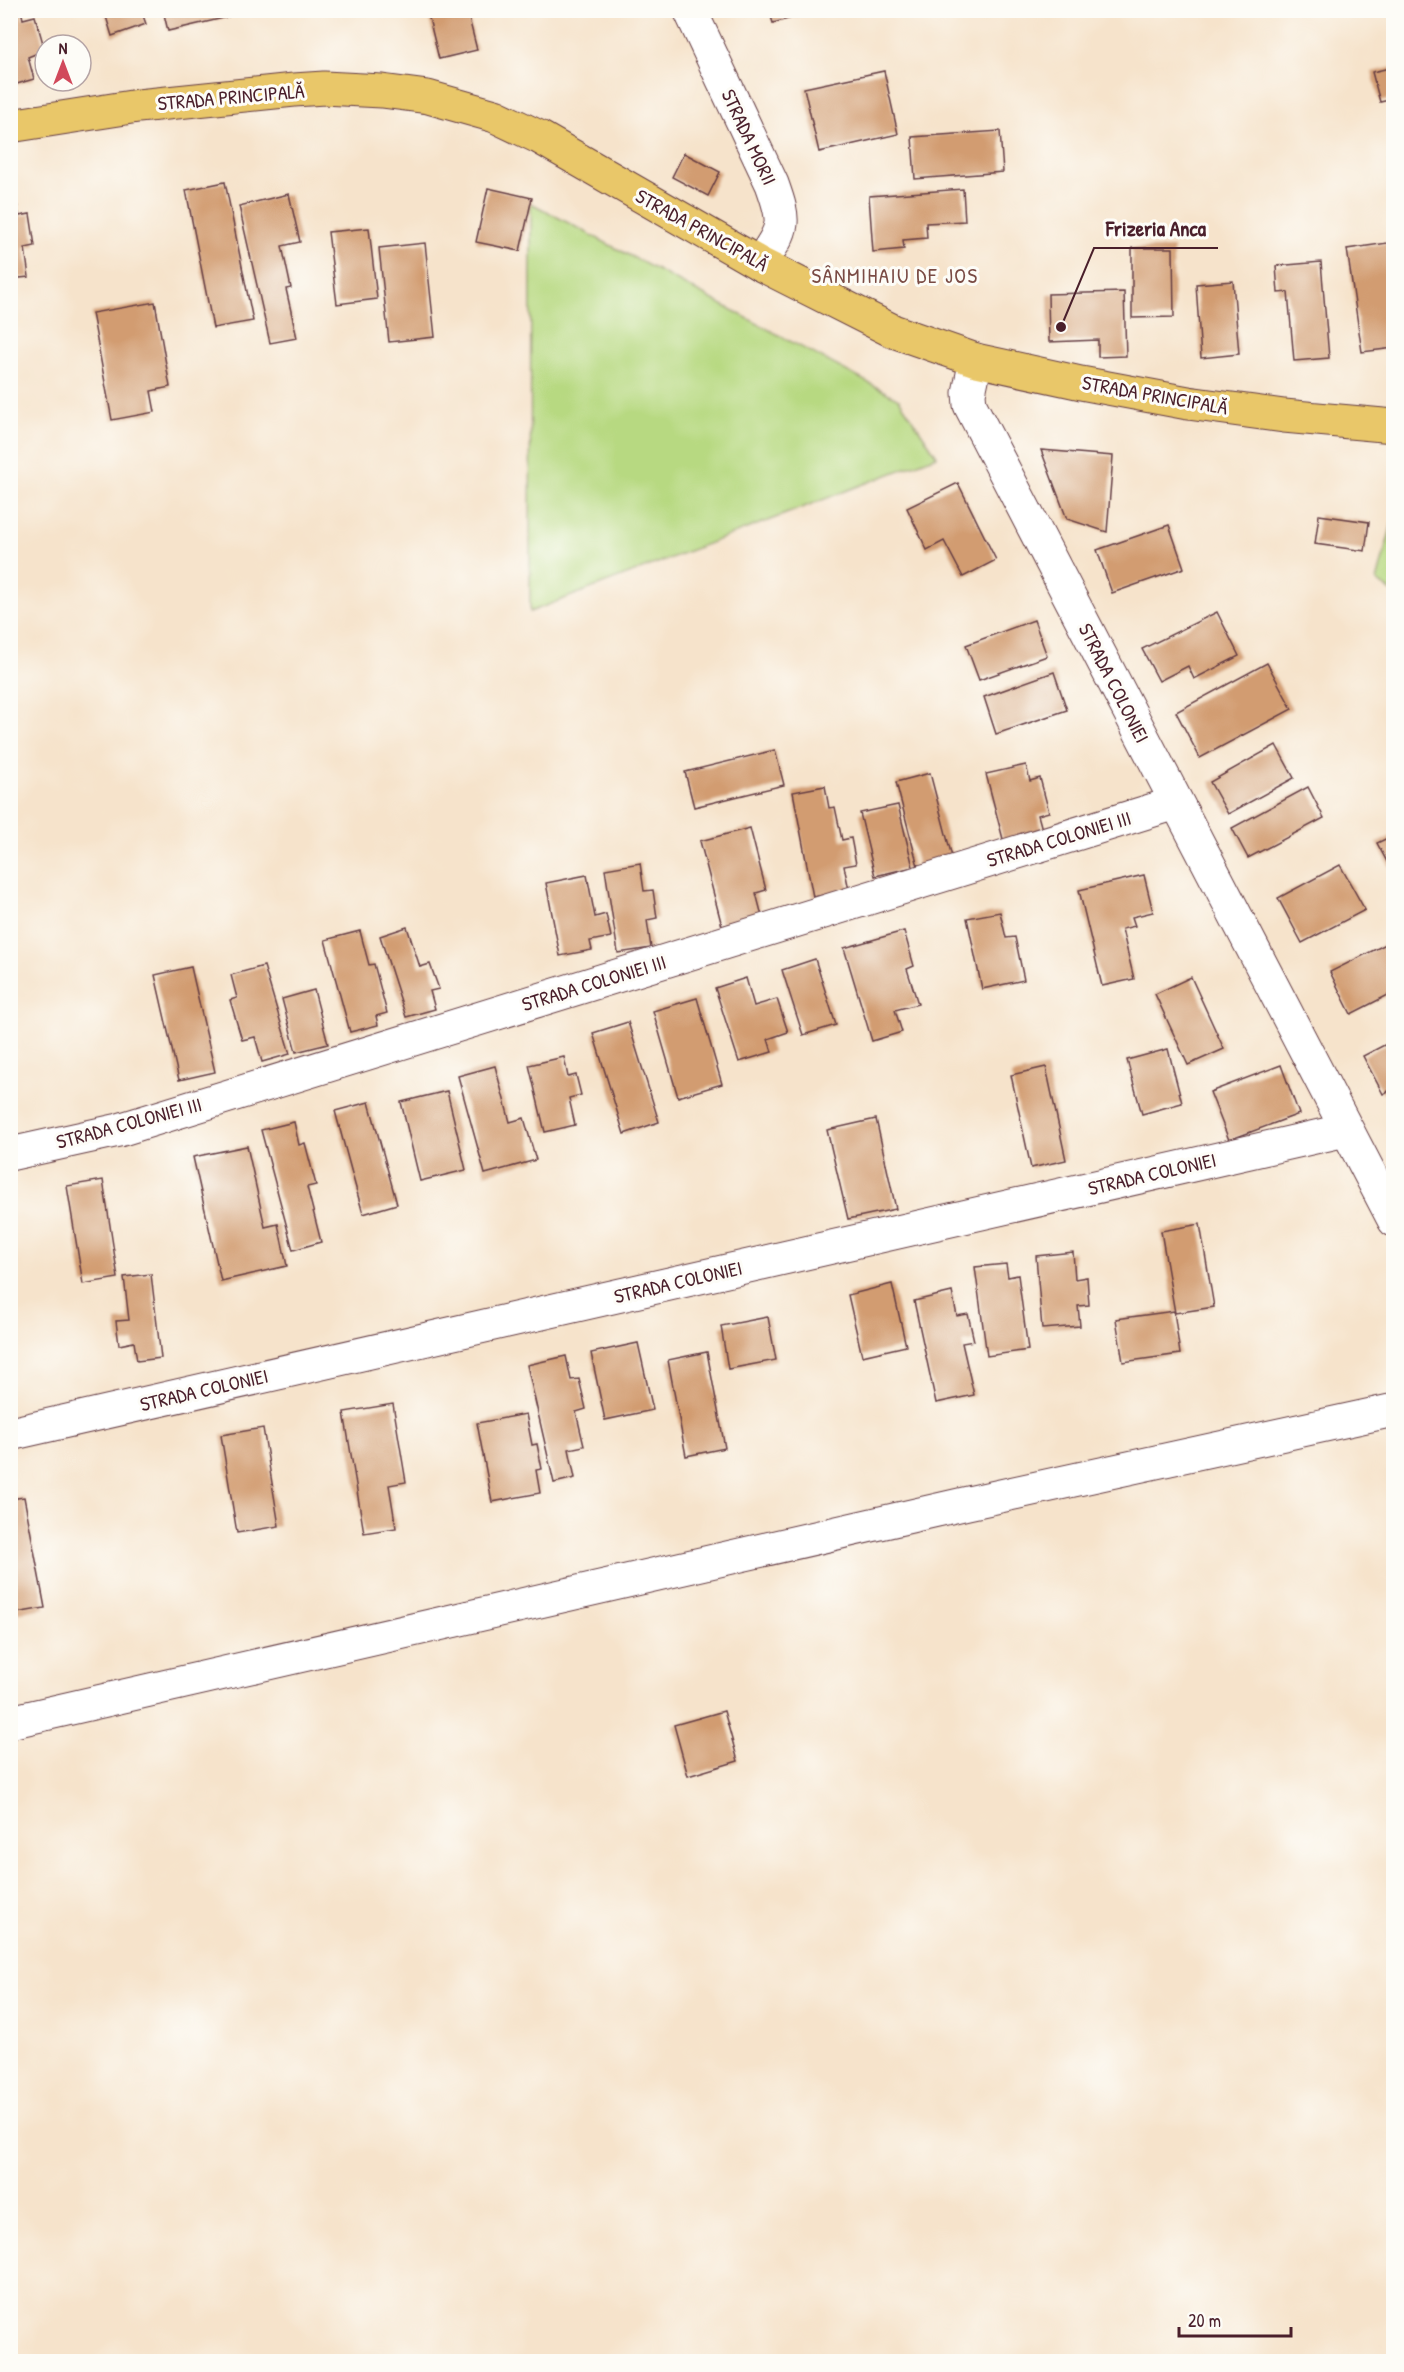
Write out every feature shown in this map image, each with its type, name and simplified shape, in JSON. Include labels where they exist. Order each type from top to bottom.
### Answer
[{"type":"main road","name":"STRADA PRINCIPALĂ","points":[[10,126],[138,106],[304,89],[382,91],[428,98],[495,116],[539,137],[760,264],[893,331],[976,360],[1188,403],[1284,416],[1394,426]]},
{"type":"street","name":"STRADA MORII","points":[[690,10],[772,184],[783,214],[779,235],[760,264]]},
{"type":"street","name":"STRADA COLONIEI","points":[[976,360],[969,393],[970,405],[1394,1220]]},
{"type":"street","name":"STRADA COLONIEI III","points":[[10,1154],[119,1130],[1176,803]]},
{"type":"street","name":"STRADA COLONIEI","points":[[10,1434],[1346,1130]]},
{"type":"street","points":[[10,1722],[968,1503],[1394,1410]]},
{"type":"green space","points":[[531,203],[899,399],[937,456],[530,612]]},
{"type":"green space","points":[[1393,520],[1394,593],[1377,581]]},
{"type":"building","points":[[10,10],[21,10],[23,19],[35,16],[40,33],[33,33],[33,55],[28,57],[33,79],[10,86]]},
{"type":"building","points":[[104,10],[141,10],[146,24],[112,36]]},
{"type":"building","points":[[163,10],[227,10],[228,17],[168,31]]},
{"type":"building","points":[[427,10],[467,10],[477,50],[439,59]]},
{"type":"building","points":[[769,10],[817,10],[817,11],[773,23]]},
{"type":"building","points":[[1394,67],[1394,99],[1380,102],[1372,72]]},
{"type":"building","points":[[884,71],[898,134],[819,152],[804,88]]},
{"type":"building","points":[[1000,131],[1003,172],[915,179],[912,137]]},
{"type":"building","points":[[684,153],[720,172],[708,196],[672,177]]},
{"type":"building","points":[[225,182],[253,321],[213,328],[186,190]]},
{"type":"building","points":[[488,188],[532,198],[520,251],[476,242]]},
{"type":"building","points":[[963,189],[965,221],[926,223],[927,238],[903,240],[904,249],[873,252],[869,196]]},
{"type":"building","points":[[15,190],[19,216],[30,214],[35,246],[25,248],[29,277],[10,279],[10,191]]},
{"type":"building","points":[[289,194],[300,242],[282,246],[291,288],[286,289],[297,338],[270,343],[239,206]]},
{"type":"building","points":[[369,228],[377,299],[337,304],[328,232]]},
{"type":"building","points":[[1394,242],[1394,348],[1362,352],[1347,249]]},
{"type":"building","points":[[425,243],[435,337],[389,342],[379,248]]},
{"type":"building","points":[[1132,248],[1173,248],[1174,317],[1132,318]]},
{"type":"building","points":[[1321,262],[1329,358],[1294,361],[1288,292],[1278,293],[1276,266]]},
{"type":"building","points":[[1233,281],[1239,354],[1201,358],[1196,284]]},
{"type":"building","points":[[1124,292],[1126,356],[1098,357],[1098,340],[1049,342],[1048,294]]},
{"type":"building","points":[[155,302],[170,387],[151,391],[155,412],[112,420],[92,313]]},
{"type":"building","points":[[1041,450],[1113,456],[1107,532],[1067,519]]},
{"type":"building","points":[[958,483],[996,560],[963,577],[944,541],[927,550],[907,508]]},
{"type":"building","points":[[1319,515],[1369,522],[1365,551],[1315,544]]},
{"type":"building","points":[[1169,525],[1184,568],[1112,593],[1097,550]]},
{"type":"building","points":[[1217,612],[1239,656],[1194,679],[1188,666],[1159,681],[1142,649]]},
{"type":"building","points":[[1034,620],[1047,656],[979,680],[966,645]]},
{"type":"building","points":[[1267,663],[1292,709],[1200,758],[1176,712]]},
{"type":"building","points":[[1054,672],[1067,710],[996,734],[984,697]]},
{"type":"building","points":[[1276,745],[1294,778],[1228,814],[1210,782]]},
{"type":"building","points":[[775,750],[784,785],[694,807],[685,772]]},
{"type":"building","points":[[1026,765],[1030,781],[1040,778],[1049,812],[1038,815],[1043,833],[1004,843],[986,774]]},
{"type":"building","points":[[930,773],[952,857],[918,866],[896,782]]},
{"type":"building","points":[[825,786],[829,808],[835,807],[842,840],[851,838],[856,864],[844,866],[849,890],[813,897],[793,792]]},
{"type":"building","points":[[1308,787],[1324,818],[1248,858],[1232,828]]},
{"type":"building","points":[[898,805],[913,867],[875,876],[860,813]]},
{"type":"building","points":[[750,828],[766,890],[756,893],[762,916],[722,926],[700,841]]},
{"type":"building","points":[[1394,835],[1394,875],[1377,843]]},
{"type":"building","points":[[640,863],[644,891],[653,890],[657,918],[647,920],[651,948],[618,953],[605,869]]},
{"type":"building","points":[[1340,865],[1365,910],[1302,943],[1278,898]]},
{"type":"building","points":[[587,875],[595,917],[606,914],[611,937],[590,941],[592,950],[560,956],[546,883]]},
{"type":"building","points":[[1144,875],[1153,912],[1132,917],[1135,926],[1122,929],[1134,979],[1102,986],[1079,890]]},
{"type":"building","points":[[1000,912],[1006,938],[1015,937],[1024,980],[982,989],[967,918]]},
{"type":"building","points":[[407,927],[420,967],[430,964],[439,989],[430,991],[435,1009],[406,1017],[380,936]]},
{"type":"building","points":[[360,931],[369,965],[374,964],[387,1013],[376,1016],[378,1025],[350,1032],[325,940]]},
{"type":"building","points":[[904,931],[914,966],[907,969],[918,1004],[895,1010],[902,1032],[872,1041],[844,948]]},
{"type":"building","points":[[1394,940],[1394,992],[1351,1014],[1330,972]]},
{"type":"building","points":[[815,959],[836,1025],[803,1035],[782,970]]},
{"type":"building","points":[[264,966],[290,1054],[262,1062],[255,1037],[242,1040],[230,1000],[237,998],[231,975]]},
{"type":"building","points":[[191,967],[215,1072],[179,1080],[155,975]]},
{"type":"building","points":[[1191,977],[1224,1049],[1188,1065],[1155,994]]},
{"type":"building","points":[[746,978],[754,1006],[777,999],[788,1032],[768,1039],[772,1052],[739,1062],[715,988]]},
{"type":"building","points":[[314,990],[328,1044],[296,1052],[282,999]]},
{"type":"building","points":[[697,998],[722,1084],[678,1097],[653,1011]]},
{"type":"building","points":[[628,1022],[659,1122],[624,1134],[593,1033]]},
{"type":"building","points":[[1394,1040],[1394,1088],[1383,1094],[1363,1056]]},
{"type":"building","points":[[1168,1049],[1182,1103],[1142,1114],[1127,1060]]},
{"type":"building","points":[[564,1057],[568,1077],[576,1075],[581,1095],[569,1098],[575,1125],[545,1132],[529,1065]]},
{"type":"building","points":[[1281,1065],[1299,1114],[1229,1140],[1210,1092]]},
{"type":"building","points":[[495,1066],[510,1122],[524,1118],[536,1160],[485,1174],[458,1076]]},
{"type":"building","points":[[1046,1067],[1066,1160],[1031,1168],[1011,1075]]},
{"type":"building","points":[[447,1091],[466,1170],[420,1181],[401,1102]]},
{"type":"building","points":[[369,1102],[397,1204],[363,1214],[335,1111]]},
{"type":"building","points":[[876,1119],[896,1209],[848,1219],[827,1130]]},
{"type":"building","points":[[294,1122],[299,1145],[305,1143],[316,1185],[307,1187],[321,1242],[293,1250],[261,1130]]},
{"type":"building","points":[[247,1146],[265,1227],[278,1224],[287,1266],[221,1281],[193,1157]]},
{"type":"building","points":[[103,1180],[118,1278],[83,1284],[67,1186]]},
{"type":"building","points":[[1200,1224],[1214,1307],[1175,1313],[1161,1231]]},
{"type":"building","points":[[1073,1252],[1075,1279],[1087,1277],[1089,1305],[1078,1306],[1080,1326],[1042,1329],[1036,1256]]},
{"type":"building","points":[[1006,1264],[1008,1277],[1018,1275],[1028,1350],[987,1356],[975,1267]]},
{"type":"building","points":[[151,1274],[161,1358],[137,1361],[134,1342],[119,1345],[116,1321],[129,1320],[124,1277]]},
{"type":"building","points":[[892,1284],[906,1346],[862,1356],[848,1295]]},
{"type":"building","points":[[952,1292],[957,1316],[968,1314],[974,1341],[962,1343],[974,1395],[936,1403],[914,1301]]},
{"type":"building","points":[[1174,1311],[1180,1354],[1123,1362],[1116,1319]]},
{"type":"building","points":[[768,1317],[776,1360],[728,1369],[721,1326]]},
{"type":"building","points":[[638,1343],[653,1410],[605,1420],[591,1353]]},
{"type":"building","points":[[707,1352],[725,1448],[686,1456],[668,1360]]},
{"type":"building","points":[[566,1356],[571,1380],[579,1379],[586,1409],[576,1412],[584,1446],[569,1449],[575,1478],[554,1483],[527,1365]]},
{"type":"building","points":[[393,1404],[406,1482],[389,1485],[396,1528],[364,1533],[344,1412]]},
{"type":"building","points":[[526,1414],[532,1445],[537,1444],[542,1469],[536,1470],[540,1493],[492,1502],[477,1423]]},
{"type":"building","points":[[263,1428],[279,1526],[237,1533],[221,1435]]},
{"type":"building","points":[[24,1497],[45,1608],[10,1614],[10,1499]]},
{"type":"building","points":[[724,1711],[738,1761],[688,1776],[674,1725]]},
{"type":"place","name":"Frizeria Anca","points":[[1061,327]]},
{"type":"district","name":"SÂNMIHAIU DE JOS","points":[[895,276]]}]
